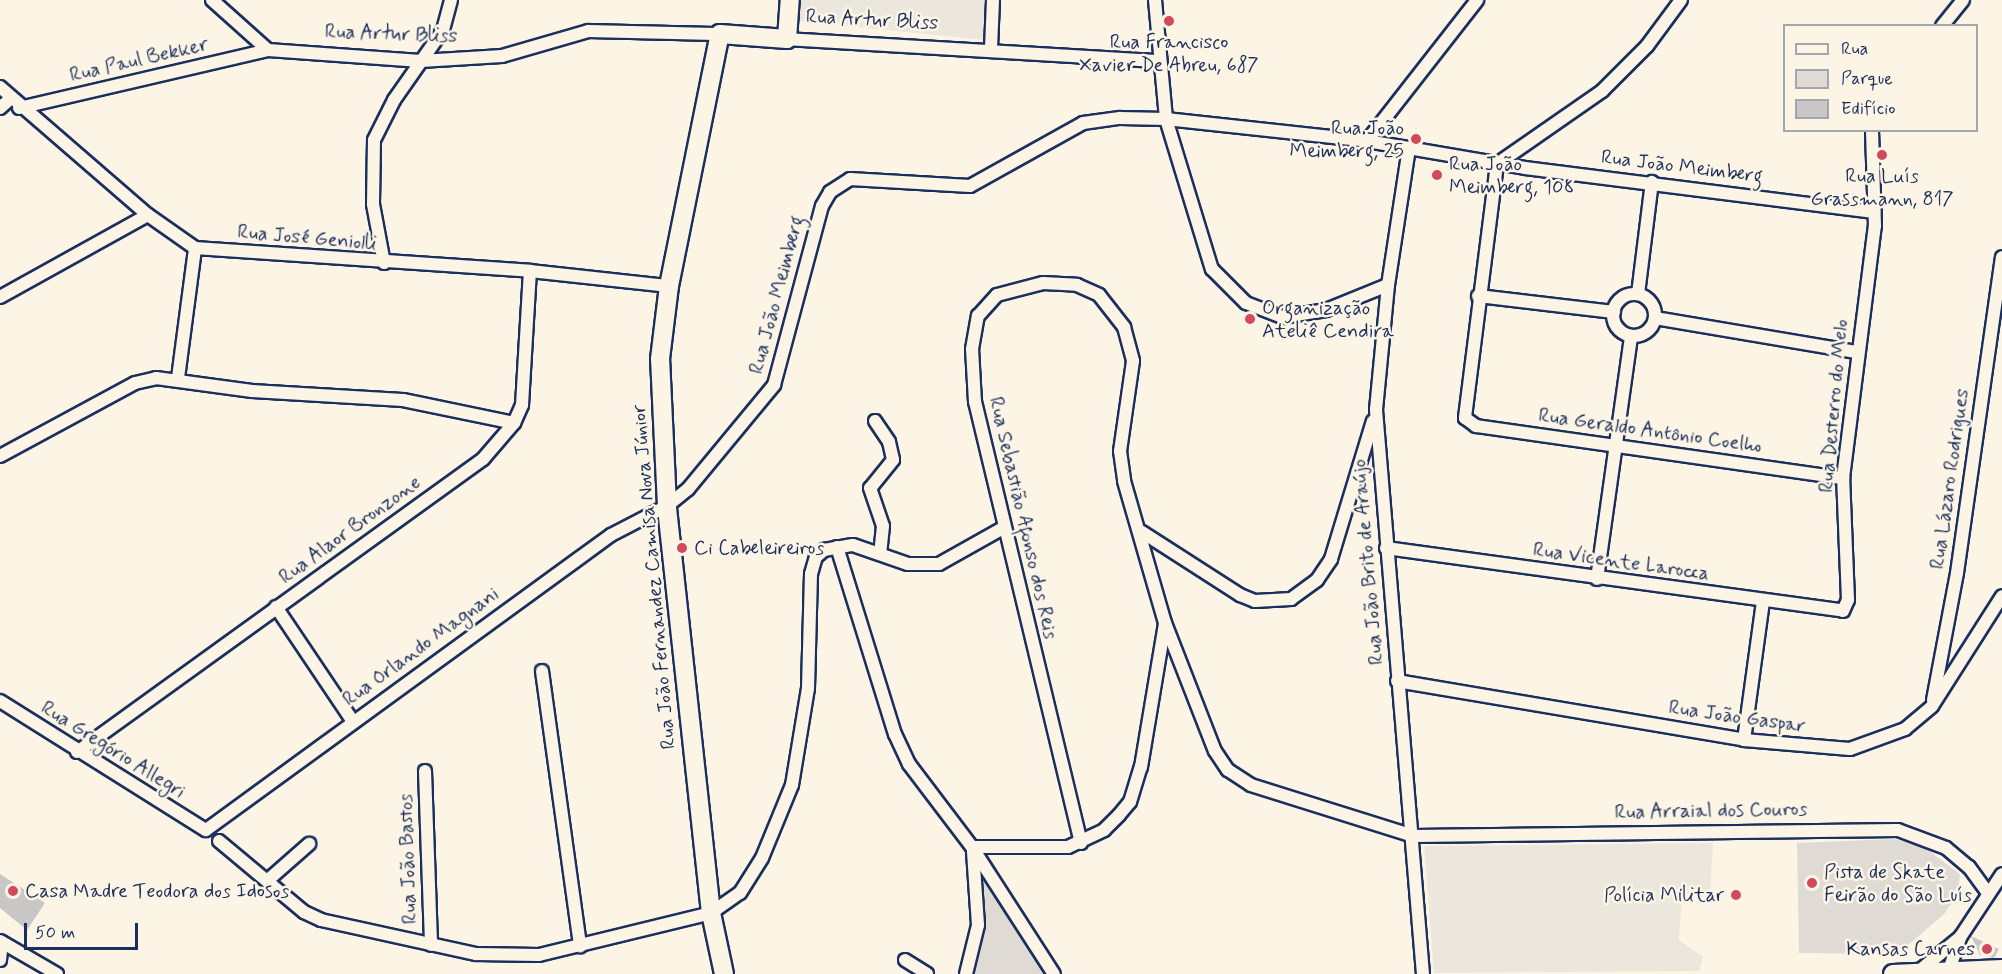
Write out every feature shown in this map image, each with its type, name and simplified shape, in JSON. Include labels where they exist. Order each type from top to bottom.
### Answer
[{"type":"street","points":[[212,0],[268,50]]},
{"type":"street","points":[[384,263],[371,157],[384,118],[443,30],[451,0]]},
{"type":"street","points":[[787,39],[790,0]]},
{"type":"street","points":[[991,48],[993,0]]},
{"type":"street","points":[[1155,0],[1158,62],[1166,119],[1212,269],[1246,303],[1283,317],[1302,317],[1388,285]]},
{"type":"street","points":[[1614,312],[1478,297],[1497,164],[1602,91],[1647,46],[1681,0]]},
{"type":"street","points":[[1944,24],[1963,0]]},
{"type":"street","points":[[1367,141],[1472,2]]},
{"type":"street","name":"Rua Artur Bliss","points":[[268,50],[421,61],[502,56],[588,31],[720,34],[991,48],[1158,62]]},
{"type":"street","name":"Rua João Fernandez Camisa Nova Júnior","points":[[720,34],[669,286],[659,390],[667,506],[711,913],[724,974]]},
{"type":"street","name":"Rua Paul Bekker","points":[[9,105],[268,50]]},
{"type":"street","points":[[0,87],[9,105],[148,215],[195,248],[178,378]]},
{"type":"street","name":"Rua João Meimberg","points":[[667,506],[688,489],[774,385],[811,237],[822,206],[838,184],[863,178],[970,186],[1083,123],[1120,118],[1166,119],[1367,141],[1497,164],[1874,212]]},
{"type":"street","name":"Rua Desterro do Melo","points":[[1847,605],[1843,478],[1874,212],[1872,132]]},
{"type":"street","name":"Rua João Brito de Araújo","points":[[1409,148],[1388,285],[1376,410],[1397,681],[1414,836],[1423,974]]},
{"type":"street","points":[[1638,294],[1652,182]]},
{"type":"street","points":[[0,297],[148,215]]},
{"type":"street","name":"Rua José Geniolli","points":[[195,248],[384,263],[531,271],[669,286]]},
{"type":"street","name":"Rua Lázaro Rodrigues","points":[[1932,706],[1957,573],[2002,257]]},
{"type":"street","name":"Rua Alaor Bronzone","points":[[77,752],[483,459],[514,423],[525,388],[531,271]]},
{"type":"street","name":"Rua Sebastião Afonso dos Reis","points":[[1081,843],[975,402],[974,329],[985,304],[998,295],[1023,286],[1058,283],[1077,285],[1108,303],[1130,342],[1132,385],[1120,451],[1124,481],[1142,532],[1165,622],[1215,751],[1228,770],[1251,785],[1414,836]]},
{"type":"street","points":[[1638,294],[1652,303],[1656,318],[1647,332],[1631,336],[1620,330],[1614,312],[1622,298],[1638,294]]},
{"type":"street","name":"Rua Geraldo Antônio Coelho","points":[[1478,297],[1464,407],[1465,418],[1476,426],[1843,478]]},
{"type":"street","points":[[1656,318],[1856,352]]},
{"type":"street","points":[[1597,579],[1631,336]]},
{"type":"street","points":[[0,456],[135,383],[178,378],[252,391],[403,400],[514,423]]},
{"type":"street","points":[[1142,532],[1240,595],[1255,601],[1291,599],[1317,580],[1330,559],[1376,410]]},
{"type":"street","points":[[875,421],[889,442],[893,460],[870,488],[883,526],[880,553]]},
{"type":"street","name":"Rua Orlando Magnani","points":[[206,830],[352,720],[611,534],[667,506]]},
{"type":"street","points":[[219,841],[321,920],[431,945],[508,957],[580,946],[711,913],[740,893],[778,828],[792,785],[808,688],[812,564],[824,550],[853,545],[908,564],[939,564],[1004,528]]},
{"type":"street","points":[[837,547],[895,734],[909,764],[972,847],[1054,974]]},
{"type":"street","name":"Rua Vicente Larocca","points":[[1386,548],[1833,613],[1847,605]]},
{"type":"street","name":"Rua João Gaspar","points":[[1397,681],[1744,740],[1850,748],[1905,729],[1932,706],[2002,596]]},
{"type":"street","points":[[1744,740],[1763,602]]},
{"type":"street","points":[[276,608],[352,720]]},
{"type":"street","points":[[972,847],[1050,849],[1081,843],[1119,816],[1135,789],[1165,622]]},
{"type":"street","points":[[542,671],[580,946]]},
{"type":"street","name":"Rua Gregório Allegri","points":[[0,701],[77,752],[206,830]]},
{"type":"street","name":"Rua João Bastos","points":[[425,771],[431,945]]},
{"type":"street","name":"Rua Arraial dos Couros","points":[[1414,836],[1898,830],[1946,848],[1969,867],[1987,892]]},
{"type":"street","points":[[268,880],[309,844]]},
{"type":"street","points":[[966,974],[978,925],[972,847]]},
{"type":"street","points":[[1948,972],[1961,936],[1987,892],[2002,874]]},
{"type":"street","points":[[1916,973],[1961,936]]},
{"type":"street","points":[[0,960],[1,942],[57,974]]},
{"type":"street","points":[[905,960],[927,974]]},
{"type":"street","points":[[1893,974],[2002,969]]},
{"type":"shaded area","points":[[799,0],[987,0],[985,40],[797,21]]},
{"type":"shaded area","points":[[1713,843],[1710,896],[1682,893],[1679,940],[1703,957],[1699,971],[1434,973],[1424,846]]},
{"type":"green space","points":[[1895,839],[1924,847],[1960,874],[1958,894],[1944,914],[1898,954],[1799,953],[1797,843]]},
{"type":"green space","points":[[982,869],[1045,974],[971,974],[984,933]]},
{"type":"building","name":"Casa Madre Teodora dos Idosos","points":[[0,874],[45,903],[27,930],[0,908]]},
{"type":"building","name":"Kansas Carnes","points":[[1971,936],[1999,949],[1994,958],[1980,955]]},
{"type":"place","name":"Rua Francisco Xavier De Abreu, 687","points":[[1169,21]]},
{"type":"place","name":"Rua João Meimberg, 25","points":[[1416,139]]},
{"type":"place","name":"Rua Luís Grassmann, 817","points":[[1882,155]]},
{"type":"place","name":"Rua João Meimberg, 108","points":[[1437,175]]},
{"type":"place","name":"Organização Ateliê Cendira","points":[[1250,319]]},
{"type":"place","name":"Ci Cabeleireiros","points":[[682,548]]},
{"type":"place","name":"Pista de Skate Feirão do São Luís","points":[[1812,883]]},
{"type":"place","name":"Casa Madre Teodora dos Idosos","points":[[13,891]]},
{"type":"place","name":"Polícia Militar","points":[[1736,895]]},
{"type":"place","name":"Kansas Carnes","points":[[1987,949]]}]
